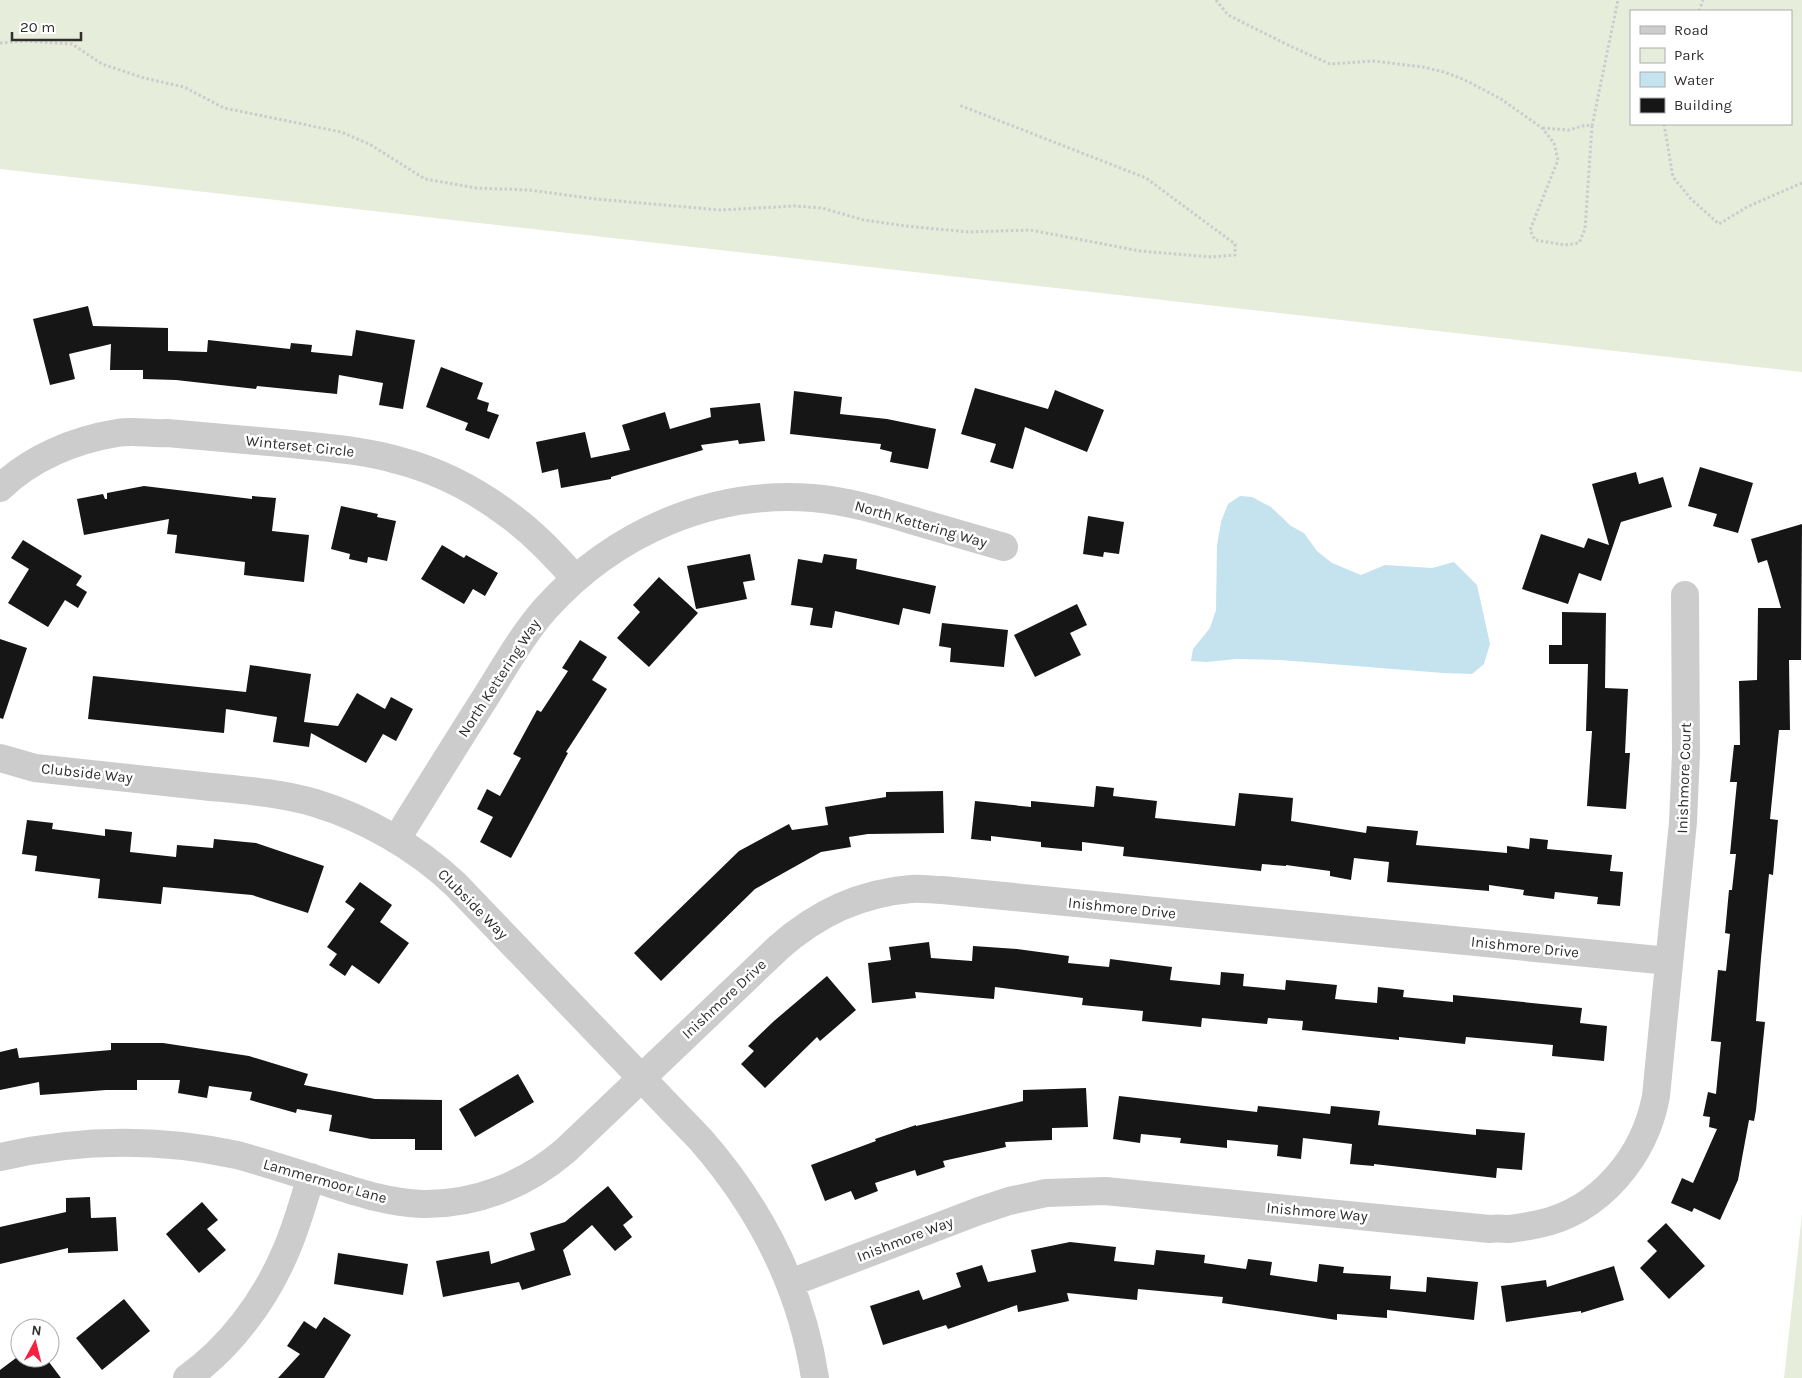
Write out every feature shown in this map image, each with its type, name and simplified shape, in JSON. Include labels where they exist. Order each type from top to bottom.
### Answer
[{"type":"street","name":"Winterset Circle","points":[[0,488],[17,474],[60,448],[92,438],[117,433],[142,431],[158,434],[167,433],[349,450],[396,459],[431,471],[485,499],[506,512],[535,536],[575,578]]},
{"type":"street","name":"North Kettering Way","points":[[396,840],[530,628],[545,609],[575,578],[612,550],[656,526],[718,505],[771,498],[812,498],[853,503],[1004,547]]},
{"type":"street","name":"Inishmore Court","points":[[1669,961],[1685,796],[1685,595]]},
{"type":"street","name":"Clubside Way","points":[[0,758],[35,768],[281,795],[315,803],[362,821],[431,863],[455,884],[701,1140],[732,1177],[763,1224],[790,1283],[806,1336],[815,1378]]},
{"type":"street","name":"Inishmore Drive","points":[[641,1078],[778,948],[804,926],[846,903],[873,895],[911,889],[952,891],[1669,961]]},
{"type":"street","name":"Inishmore Way","points":[[790,1283],[979,1211],[1009,1201],[1046,1194],[1105,1191],[1490,1229],[1522,1228],[1554,1220],[1582,1206],[1618,1176],[1636,1151],[1648,1126],[1657,1090],[1669,961]]},
{"type":"street","name":"Lammermoor Lane","points":[[0,1157],[32,1150],[96,1142],[154,1143],[218,1151],[365,1195],[421,1204],[458,1202],[495,1193],[540,1171],[558,1158],[641,1078]]},
{"type":"street","points":[[187,1378],[209,1360],[232,1337],[259,1302],[286,1252],[310,1177]]},
{"type":"path","points":[[1216,0],[1228,15],[1330,64],[1373,62],[1422,67],[1444,72],[1465,80],[1501,99],[1542,128],[1554,143],[1558,160],[1530,230],[1535,240],[1566,245],[1579,244],[1585,229],[1592,126],[1618,0]]},
{"type":"path","points":[[0,43],[25,41],[72,44],[102,64],[144,78],[184,88],[224,108],[341,132],[371,146],[425,179],[476,188],[528,190],[596,199],[720,210],[795,206],[822,208],[864,220],[906,226],[968,232],[1030,230],[1140,251],[1212,257],[1235,255],[1235,244],[1146,178],[959,104]]},
{"type":"path","points":[[1542,128],[1568,130],[1586,124],[1592,126]]},
{"type":"path","points":[[1664,125],[1673,177],[1691,199],[1719,224],[1747,208],[1802,183]]},
{"type":"green space","points":[[0,0],[1802,0],[1802,372],[0,169]]},
{"type":"green space","points":[[1802,1214],[1802,1378],[1784,1378]]},
{"type":"water","points":[[1240,496],[1252,497],[1271,507],[1291,526],[1304,533],[1317,551],[1332,563],[1361,575],[1385,565],[1432,568],[1454,562],[1477,585],[1490,644],[1484,664],[1472,674],[1281,660],[1191,661],[1193,649],[1210,628],[1216,610],[1217,545],[1221,522],[1228,504]]},
{"type":"building","points":[[88,306],[93,326],[168,328],[168,351],[207,352],[208,340],[290,349],[291,343],[312,345],[311,352],[352,356],[356,330],[415,340],[403,409],[379,405],[383,383],[339,375],[337,394],[257,386],[256,389],[176,380],[143,379],[143,370],[110,370],[111,344],[69,354],[75,379],[50,385],[33,319]]},
{"type":"building","points":[[441,367],[483,383],[477,399],[489,403],[487,411],[499,415],[489,439],[465,430],[468,423],[426,407]]},
{"type":"building","points":[[975,388],[1048,409],[1055,390],[1104,410],[1087,452],[1025,427],[1013,469],[990,462],[996,444],[961,434]]},
{"type":"building","points":[[794,391],[842,397],[840,414],[887,419],[936,429],[928,469],[890,462],[892,452],[880,449],[881,444],[790,434]]},
{"type":"building","points":[[760,403],[765,441],[739,444],[738,440],[701,445],[703,450],[611,477],[611,479],[561,488],[558,469],[542,473],[536,442],[585,432],[591,458],[630,450],[622,425],[665,412],[670,429],[711,417],[710,408]]},
{"type":"building","points":[[1700,467],[1753,483],[1738,533],[1713,526],[1717,514],[1688,506]]},
{"type":"building","points":[[1636,472],[1639,484],[1663,477],[1672,507],[1621,522],[1601,581],[1579,573],[1568,604],[1522,589],[1541,534],[1584,548],[1588,538],[1609,545],[1592,484]]},
{"type":"building","points":[[144,486],[252,499],[252,496],[276,498],[272,531],[309,535],[304,582],[244,575],[245,562],[175,553],[177,535],[167,534],[169,519],[84,535],[77,499],[103,494],[105,499],[107,499],[107,493]]},
{"type":"building","points":[[341,506],[378,514],[377,517],[396,521],[387,561],[368,557],[367,563],[349,559],[350,554],[331,549]]},
{"type":"building","points":[[1088,516],[1124,522],[1119,554],[1104,552],[1103,557],[1083,554]]},
{"type":"building","points":[[1802,524],[1801,660],[1789,660],[1790,730],[1779,730],[1770,819],[1778,820],[1773,875],[1769,874],[1756,1021],[1765,1022],[1756,1110],[1754,1121],[1749,1120],[1738,1180],[1720,1220],[1694,1208],[1692,1212],[1671,1203],[1682,1178],[1693,1183],[1717,1129],[1709,1127],[1710,1117],[1703,1116],[1708,1092],[1716,1094],[1721,1042],[1711,1041],[1718,970],[1726,971],[1730,934],[1725,933],[1729,890],[1732,890],[1736,854],[1730,854],[1737,782],[1730,782],[1734,745],[1740,745],[1739,681],[1757,680],[1758,608],[1781,608],[1767,560],[1758,563],[1751,539]]},
{"type":"building","points":[[23,540],[82,576],[76,585],[87,592],[78,608],[65,600],[48,627],[8,603],[29,569],[11,558]]},
{"type":"building","points":[[442,545],[464,558],[466,555],[498,573],[485,596],[473,589],[464,604],[421,579]]},
{"type":"building","points":[[750,554],[755,580],[743,582],[747,599],[696,609],[687,566]]},
{"type":"building","points":[[824,554],[857,559],[856,569],[936,586],[930,614],[903,608],[899,625],[835,611],[832,628],[810,625],[813,608],[791,605],[798,559],[822,563]]},
{"type":"building","points":[[659,577],[698,613],[649,667],[617,638],[640,612],[633,605]]},
{"type":"building","points":[[1077,604],[1087,625],[1070,633],[1081,655],[1035,677],[1014,635]]},
{"type":"building","points":[[1562,612],[1606,613],[1605,688],[1628,689],[1625,753],[1630,753],[1626,809],[1587,806],[1592,731],[1586,731],[1588,664],[1549,664],[1549,645],[1562,645]]},
{"type":"building","points":[[942,623],[1008,630],[1004,667],[950,662],[951,648],[939,646]]},
{"type":"building","points":[[0,639],[27,648],[3,719],[0,718]]},
{"type":"building","points":[[580,640],[607,657],[592,680],[607,689],[566,752],[568,753],[511,858],[480,842],[493,817],[477,809],[487,789],[500,796],[521,758],[513,754],[537,710],[541,712],[568,671],[562,668]]},
{"type":"building","points":[[250,665],[311,674],[304,722],[338,726],[357,693],[385,709],[391,697],[413,709],[396,741],[383,734],[366,763],[311,733],[309,747],[273,742],[277,717],[226,709],[224,733],[88,719],[93,676],[246,692]]},
{"type":"building","points":[[1096,786],[1114,788],[1113,796],[1157,801],[1155,818],[1235,826],[1239,793],[1293,798],[1291,821],[1366,833],[1367,826],[1418,831],[1416,845],[1507,853],[1507,846],[1529,849],[1530,838],[1548,840],[1547,849],[1612,855],[1610,871],[1623,872],[1620,906],[1597,904],[1598,897],[1555,892],[1554,899],[1523,895],[1524,890],[1489,885],[1489,891],[1387,882],[1389,862],[1354,858],[1351,880],[1330,876],[1330,871],[1286,865],[1262,864],[1261,871],[1123,856],[1124,847],[1082,842],[1082,851],[1041,847],[1041,842],[991,836],[991,841],[971,839],[975,801],[1031,807],[1031,801],[1094,807]]},
{"type":"building","points":[[943,791],[944,833],[868,834],[849,837],[851,847],[821,852],[755,889],[661,981],[634,953],[739,851],[789,824],[792,830],[828,825],[825,807],[886,797],[886,792]]},
{"type":"building","points":[[27,820],[53,823],[52,829],[105,836],[105,829],[132,832],[130,852],[176,857],[177,845],[213,848],[214,839],[256,843],[324,866],[308,913],[252,895],[163,887],[161,904],[98,898],[100,879],[35,871],[37,856],[22,854]]},
{"type":"building","points":[[360,882],[392,905],[380,922],[409,943],[379,984],[352,965],[345,976],[329,965],[337,954],[327,947],[355,909],[345,902]]},
{"type":"building","points":[[929,942],[931,958],[972,961],[973,946],[1017,949],[1069,956],[1068,963],[1109,967],[1110,959],[1172,967],[1170,980],[1220,985],[1221,972],[1244,974],[1243,986],[1285,990],[1286,980],[1337,985],[1335,999],[1377,1003],[1378,987],[1404,990],[1403,997],[1453,1002],[1453,995],[1582,1008],[1580,1023],[1607,1026],[1604,1061],[1552,1056],[1553,1045],[1466,1037],[1465,1044],[1399,1037],[1399,1040],[1302,1030],[1303,1021],[1268,1018],[1267,1024],[1202,1018],[1201,1027],[1142,1021],[1143,1011],[1082,1005],[1083,998],[995,987],[994,999],[915,992],[916,998],[872,1003],[868,963],[891,960],[889,947]]},
{"type":"building","points":[[827,976],[856,1010],[820,1041],[817,1037],[765,1088],[741,1064],[754,1051],[748,1046]]},
{"type":"building","points":[[111,1043],[163,1043],[249,1056],[308,1074],[304,1085],[375,1099],[442,1100],[442,1150],[415,1150],[415,1139],[371,1139],[329,1131],[332,1115],[297,1109],[296,1113],[250,1100],[252,1092],[209,1086],[207,1098],[178,1093],[180,1080],[137,1080],[137,1090],[106,1090],[40,1095],[39,1082],[0,1090],[0,1052],[17,1048],[19,1058],[111,1050]]},
{"type":"building","points":[[518,1074],[534,1102],[475,1137],[459,1109]]},
{"type":"building","points":[[1086,1088],[1088,1127],[1052,1128],[1052,1140],[1005,1142],[1006,1147],[943,1161],[945,1167],[917,1176],[915,1170],[875,1183],[878,1191],[855,1200],[851,1191],[825,1201],[811,1165],[876,1141],[875,1139],[916,1125],[1023,1101],[1023,1090]]},
{"type":"building","points":[[1119,1096],[1257,1112],[1258,1106],[1330,1114],[1331,1106],[1380,1111],[1378,1125],[1476,1135],[1476,1129],[1525,1133],[1522,1170],[1497,1168],[1496,1178],[1374,1164],[1374,1166],[1350,1164],[1352,1144],[1303,1138],[1301,1159],[1277,1156],[1278,1145],[1227,1140],[1227,1148],[1180,1143],[1181,1138],[1141,1134],[1140,1143],[1113,1139]]},
{"type":"building","points":[[608,1186],[633,1217],[623,1225],[632,1237],[615,1251],[592,1225],[563,1250],[571,1275],[522,1290],[519,1282],[443,1297],[436,1261],[489,1251],[491,1264],[535,1250],[530,1233],[565,1222]]},
{"type":"building","points":[[90,1197],[91,1218],[116,1217],[118,1251],[68,1253],[68,1248],[0,1264],[0,1227],[66,1212],[66,1198]]},
{"type":"building","points":[[202,1202],[218,1220],[207,1229],[226,1250],[199,1273],[166,1234]]},
{"type":"building","points":[[1666,1223],[1705,1266],[1669,1299],[1640,1268],[1657,1251],[1647,1241]]},
{"type":"building","points":[[1070,1242],[1116,1247],[1114,1261],[1154,1265],[1156,1250],[1205,1255],[1204,1263],[1246,1269],[1248,1259],[1272,1262],[1270,1275],[1317,1282],[1319,1264],[1344,1267],[1343,1273],[1391,1276],[1390,1289],[1426,1292],[1427,1277],[1478,1282],[1474,1320],[1387,1310],[1387,1318],[1337,1314],[1337,1320],[1222,1303],[1223,1297],[1138,1289],[1137,1300],[1067,1293],[1069,1301],[1018,1312],[1017,1305],[948,1329],[946,1325],[883,1345],[870,1306],[919,1290],[923,1300],[961,1287],[956,1273],[982,1265],[988,1282],[1036,1272],[1031,1250]]},
{"type":"building","points":[[338,1253],[408,1264],[403,1295],[334,1284]]},
{"type":"building","points":[[1614,1266],[1624,1300],[1581,1313],[1581,1311],[1506,1322],[1501,1286],[1546,1280],[1547,1287]]},
{"type":"building","points":[[124,1299],[150,1331],[102,1370],[76,1338]]},
{"type":"building","points":[[324,1317],[351,1335],[324,1378],[278,1378],[300,1354],[287,1346],[304,1321],[316,1329]]},
{"type":"building","points":[[10,1362],[10,1368],[54,1368],[61,1378],[0,1378],[0,1370]]}]
